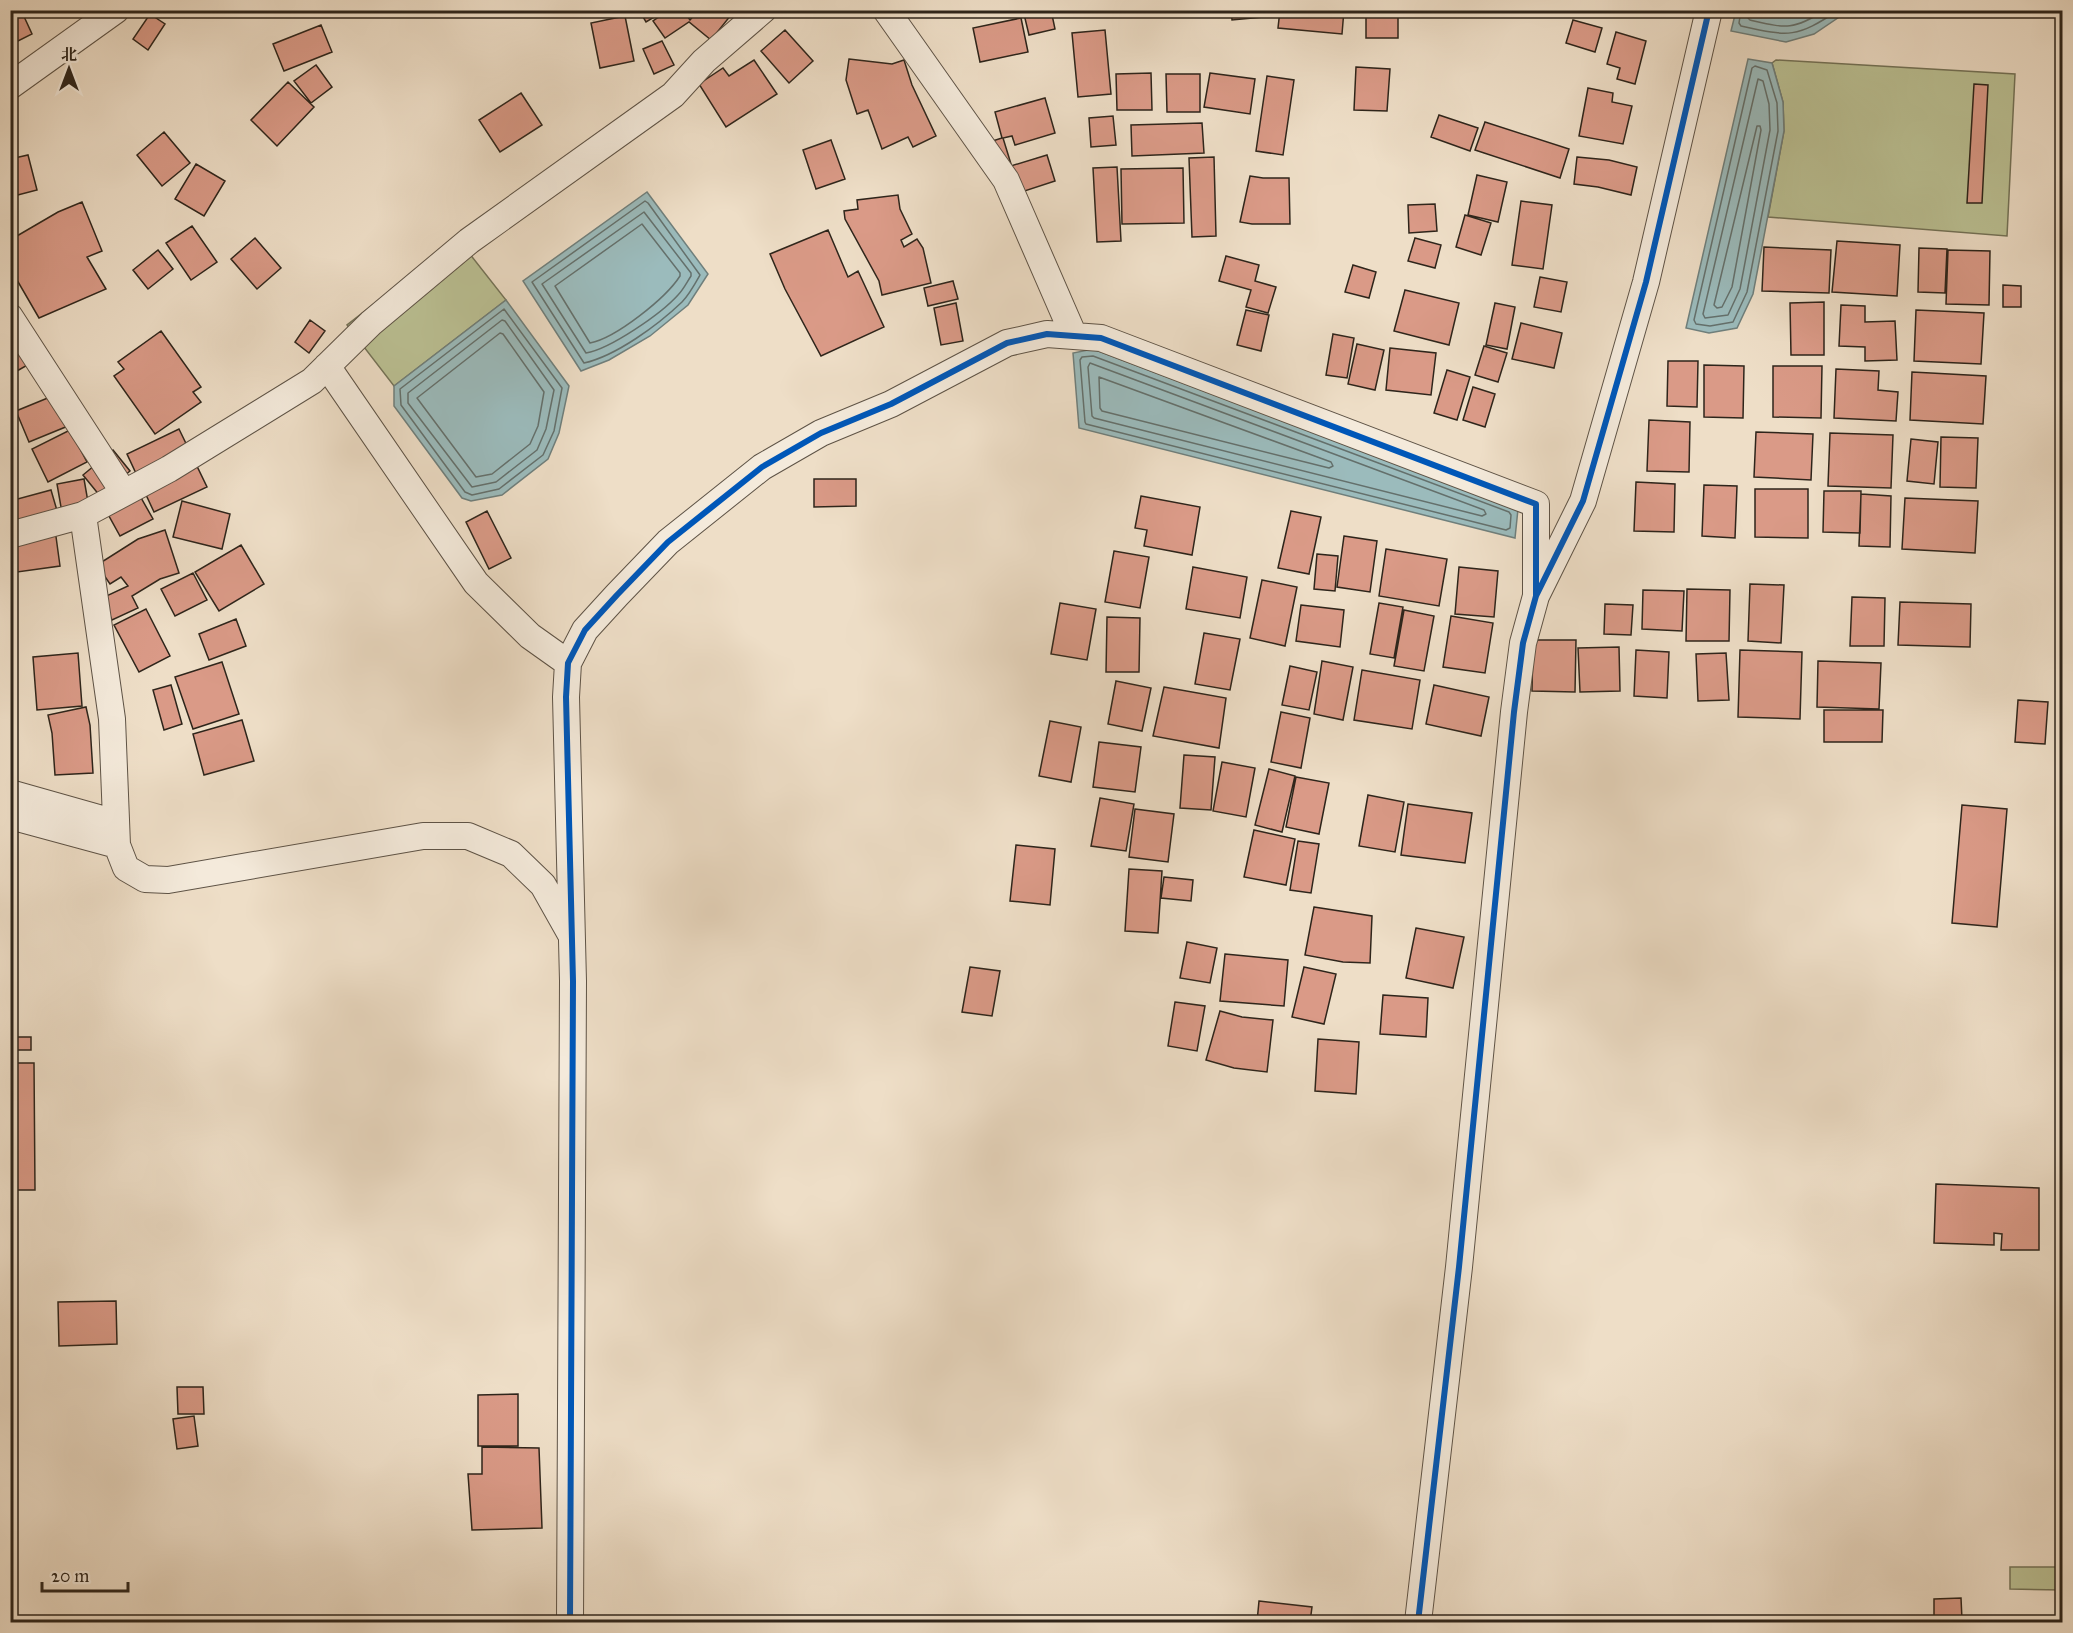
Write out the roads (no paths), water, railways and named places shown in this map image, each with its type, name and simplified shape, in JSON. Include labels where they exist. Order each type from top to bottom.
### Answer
[{"type":"street","points":[[10,86],[116,10]]},
{"type":"street","points":[[10,535],[83,515],[169,469],[312,381],[371,323],[469,242],[673,95],[704,61],[763,10]]},
{"type":"street","points":[[886,10],[1006,180],[1074,336]]},
{"type":"street","points":[[1418,1623],[1459,1267],[1514,712],[1523,643],[1536,596],[1583,501],[1646,282],[1709,10]]},
{"type":"street","points":[[10,317],[124,493]]},
{"type":"street","points":[[570,1623],[572,936],[566,697],[568,663],[585,630],[616,595],[668,542],[762,467],[821,433],[891,404],[1007,343],[1047,334],[1101,338],[1536,504],[1536,596]]},
{"type":"street","points":[[327,366],[476,583],[530,636],[568,663]]},
{"type":"street","points":[[83,515],[112,719],[117,834],[126,868],[145,879],[168,880],[423,836],[468,836],[511,854],[543,885],[572,936]]},
{"type":"street","points":[[10,793],[117,834]]},
{"type":"street","points":[[10,816],[117,834]]},
{"type":"water","points":[[1736,10],[1848,11],[1814,34],[1786,42],[1731,31]]},
{"type":"water","points":[[1748,59],[1772,63],[1783,102],[1784,131],[1753,294],[1737,328],[1709,333],[1686,328]]},
{"type":"water","points":[[647,192],[708,274],[688,305],[650,336],[609,360],[581,371],[523,281]]},
{"type":"water","points":[[506,300],[569,386],[559,433],[548,459],[502,495],[471,501],[462,498],[394,406],[394,386]]},
{"type":"water","points":[[1093,349],[1518,509],[1515,538],[1079,428],[1073,353]]}]
